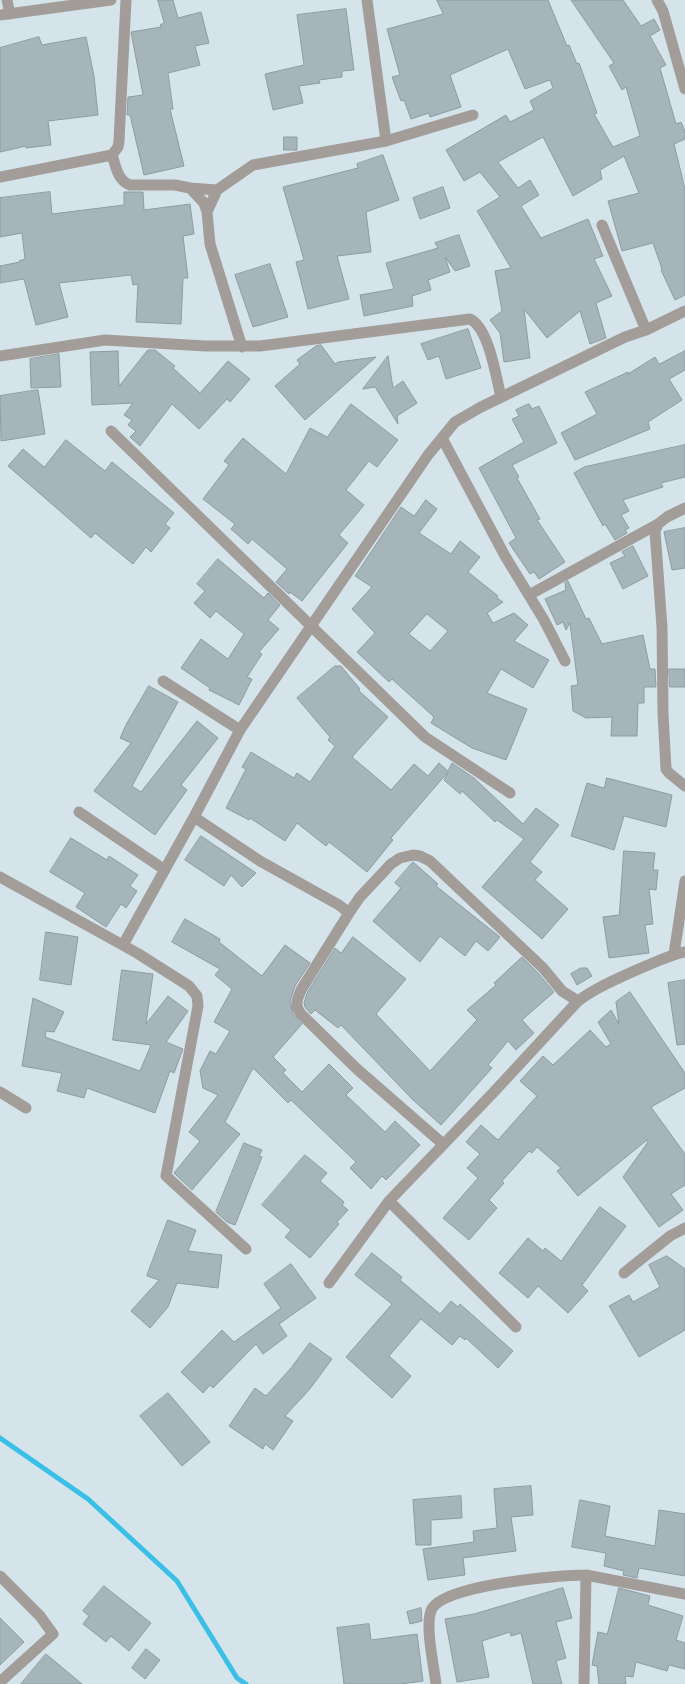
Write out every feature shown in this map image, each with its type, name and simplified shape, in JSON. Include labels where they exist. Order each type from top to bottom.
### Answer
[{"type":"street","points":[[7,0],[5,14],[111,0]]},
{"type":"street","points":[[0,177],[112,155],[118,147],[126,0]]},
{"type":"street","points":[[367,0],[386,141]]},
{"type":"street","points":[[658,0],[663,11],[685,89]]},
{"type":"street","points":[[207,212],[217,190],[253,165],[386,141],[473,115]]},
{"type":"street","points":[[112,155],[119,177],[125,183],[130,185],[175,185],[190,188],[217,190]]},
{"type":"street","points":[[190,188],[204,203],[207,212],[210,244],[242,347]]},
{"type":"street","points":[[602,225],[646,330]]},
{"type":"street","points":[[123,944],[194,817],[240,730],[428,455],[455,422],[501,397],[625,337],[646,330],[685,311]]},
{"type":"street","points":[[0,356],[105,340],[242,347],[470,319],[476,322],[486,341],[501,397]]},
{"type":"street","points":[[111,430],[425,737],[510,793]]},
{"type":"street","points":[[442,438],[505,556],[544,620],[565,662]]},
{"type":"street","points":[[529,595],[685,508]]},
{"type":"street","points":[[658,524],[655,531],[655,538],[662,627],[663,713],[666,769],[685,786]]},
{"type":"street","points":[[163,681],[240,730]]},
{"type":"street","points":[[79,812],[165,870]]},
{"type":"street","points":[[194,817],[260,860],[339,905],[349,913]]},
{"type":"street","points":[[443,1144],[358,1069],[300,1014],[296,1008],[301,990],[349,913],[360,897],[391,864],[400,858],[420,856],[430,860],[543,968],[562,991],[578,1002]]},
{"type":"street","points":[[0,877],[123,944],[189,986],[197,996],[198,1006],[166,1176],[246,1249]]},
{"type":"street","points":[[329,1283],[390,1201],[578,1002],[590,992],[680,953],[685,881]]},
{"type":"street","points":[[0,1092],[26,1108]]},
{"type":"street","points":[[390,1201],[516,1327]]},
{"type":"street","points":[[624,1273],[670,1236],[685,1228]]},
{"type":"street","points":[[436,1684],[429,1622],[431,1610],[444,1597],[497,1584],[571,1575],[586,1575],[654,1590],[685,1594]]},
{"type":"street","points":[[584,1684],[586,1575]]},
{"type":"street","points":[[0,1576],[40,1616],[52,1634],[0,1682]]},
{"type":"building","points":[[158,0],[173,0],[178,18],[201,12],[209,43],[195,46],[200,65],[168,73],[173,109],[170,109],[184,166],[144,175],[130,115],[127,115],[128,97],[143,95],[131,32],[161,27],[160,25],[164,23]]},
{"type":"building","points":[[437,0],[548,0],[567,46],[569,45],[577,64],[579,63],[597,113],[594,114],[613,147],[640,136],[626,87],[622,90],[609,66],[614,63],[571,0],[623,0],[641,26],[654,19],[660,30],[650,36],[666,65],[660,68],[676,124],[681,122],[685,131],[685,139],[674,144],[685,189],[685,295],[675,300],[661,270],[662,269],[653,243],[622,251],[608,201],[639,193],[624,156],[600,170],[602,179],[573,196],[543,137],[498,162],[518,188],[530,180],[539,195],[521,206],[541,238],[588,219],[603,256],[594,259],[612,296],[596,303],[606,338],[590,344],[580,311],[547,338],[524,309],[530,358],[504,362],[500,333],[490,320],[502,311],[495,271],[511,268],[477,211],[500,197],[480,172],[464,181],[446,150],[506,115],[510,122],[534,110],[530,101],[553,88],[550,80],[525,89],[508,49],[450,75],[461,107],[430,117],[429,113],[411,119],[404,100],[401,101],[392,77],[400,75],[387,29],[443,14]]},
{"type":"building","points":[[346,9],[354,70],[342,71],[342,77],[319,80],[320,83],[299,86],[303,103],[273,110],[265,74],[304,65],[297,15]]},
{"type":"building","points":[[39,37],[42,45],[86,37],[94,76],[98,115],[48,121],[51,145],[26,148],[26,146],[0,152],[0,48]]},
{"type":"building","points":[[284,137],[297,137],[297,150],[284,150]]},
{"type":"building","points":[[383,155],[399,200],[366,212],[371,252],[337,256],[349,299],[308,309],[296,262],[304,260],[283,187],[358,168],[357,164]]},
{"type":"building","points":[[443,187],[450,208],[420,219],[413,198]]},
{"type":"building","points":[[50,192],[52,214],[124,205],[124,192],[143,192],[144,210],[190,204],[194,234],[183,236],[188,278],[183,278],[181,324],[136,322],[138,284],[133,285],[131,275],[59,283],[68,317],[36,325],[24,279],[0,283],[0,266],[20,262],[19,261],[25,259],[22,233],[0,237],[0,198]]},
{"type":"building","points":[[459,235],[470,266],[455,271],[445,257],[450,272],[428,280],[431,290],[412,296],[413,306],[364,316],[360,295],[394,289],[386,263],[438,248],[435,243]]},
{"type":"building","points":[[270,264],[288,317],[253,327],[235,275]]},
{"type":"building","points":[[468,329],[481,368],[446,379],[439,356],[428,360],[421,344]]},
{"type":"building","points":[[321,345],[335,364],[338,362],[376,357],[305,420],[275,386],[300,364],[297,360],[316,346]]},
{"type":"building","points":[[148,350],[155,350],[175,366],[173,368],[200,393],[228,361],[250,379],[230,402],[227,399],[199,429],[172,404],[140,446],[130,437],[136,431],[128,425],[132,420],[124,415],[133,403],[92,405],[90,352],[118,351],[119,386]]},
{"type":"building","points":[[685,351],[685,370],[669,379],[682,400],[648,422],[650,429],[575,460],[561,433],[597,414],[585,392],[628,372],[628,374],[655,357],[659,364]]},
{"type":"building","points":[[59,354],[61,387],[31,388],[30,359]]},
{"type":"building","points":[[388,356],[393,388],[403,381],[417,403],[397,416],[398,424],[375,387],[363,389]]},
{"type":"building","points":[[38,390],[45,434],[1,441],[0,396]]},
{"type":"building","points":[[351,404],[398,440],[377,467],[369,461],[346,490],[364,505],[339,535],[348,543],[302,601],[290,592],[289,594],[276,582],[287,569],[252,539],[248,544],[231,529],[235,524],[203,499],[229,465],[224,461],[243,438],[286,474],[310,428],[327,437]]},
{"type":"building","points":[[529,404],[532,409],[539,406],[557,443],[512,465],[519,477],[517,478],[540,519],[537,520],[565,562],[539,579],[534,572],[530,574],[509,543],[516,538],[479,468],[524,442],[512,419],[519,416],[516,410]]},
{"type":"building","points":[[66,440],[105,471],[112,462],[174,513],[165,524],[170,528],[151,552],[146,547],[133,564],[95,533],[91,538],[8,466],[23,449],[44,467]]},
{"type":"building","points":[[685,445],[685,477],[661,483],[663,487],[623,500],[629,511],[621,515],[629,528],[625,530],[627,533],[615,540],[605,524],[603,526],[574,473],[584,467]]},
{"type":"building","points":[[426,500],[437,509],[419,533],[451,554],[460,541],[480,557],[468,572],[498,596],[497,598],[503,602],[487,613],[493,623],[514,613],[528,625],[514,641],[549,660],[533,688],[501,669],[487,693],[527,709],[506,760],[472,748],[431,723],[434,717],[392,679],[389,682],[357,652],[375,633],[352,609],[372,587],[355,576],[401,507],[414,516]],"holes":[[[427,614],[448,631],[430,651],[409,634]]]},
{"type":"building","points":[[685,528],[685,568],[672,570],[664,532]]},
{"type":"building","points":[[633,546],[648,576],[623,589],[610,563],[625,556],[622,552]]},
{"type":"building","points":[[218,559],[264,598],[268,593],[280,605],[268,620],[279,629],[259,652],[262,654],[247,677],[252,679],[239,705],[209,690],[210,688],[181,668],[201,639],[228,659],[244,634],[216,611],[210,618],[194,603],[205,591],[197,584]]},
{"type":"building","points":[[568,581],[586,619],[589,618],[602,644],[643,635],[650,669],[655,669],[656,687],[644,687],[644,703],[638,703],[637,736],[611,736],[612,717],[586,718],[573,711],[571,686],[578,685],[570,623],[566,630],[563,622],[557,625],[545,599],[566,590],[565,583]]},
{"type":"building","points":[[335,666],[341,666],[360,689],[358,690],[388,717],[352,757],[391,790],[414,764],[428,776],[439,763],[448,771],[452,763],[474,778],[523,824],[536,808],[559,825],[530,862],[542,872],[535,880],[568,909],[542,939],[482,887],[524,839],[497,820],[495,822],[462,791],[460,794],[444,780],[448,772],[391,838],[393,840],[367,872],[329,842],[326,846],[297,823],[285,841],[250,818],[249,820],[226,808],[246,769],[242,767],[251,752],[294,778],[297,773],[310,782],[335,746],[328,740],[330,737],[297,698]]},
{"type":"building","points":[[669,669],[685,669],[685,687],[670,687]]},
{"type":"building","points":[[149,686],[178,702],[132,786],[141,792],[197,721],[218,738],[181,785],[187,790],[155,835],[94,791],[131,743],[120,738]]},
{"type":"building","points":[[607,778],[672,795],[666,827],[624,816],[614,850],[571,836],[587,783],[604,788]]},
{"type":"building","points":[[201,836],[256,873],[242,887],[231,875],[224,886],[185,860]]},
{"type":"building","points":[[71,838],[107,860],[109,856],[138,875],[130,886],[137,891],[126,908],[121,904],[106,927],[76,907],[85,893],[50,872]]},
{"type":"building","points":[[624,851],[655,853],[653,870],[658,870],[656,890],[649,889],[653,924],[645,925],[649,953],[609,958],[603,917],[619,915]]},
{"type":"building","points":[[413,862],[438,884],[436,886],[500,937],[488,951],[476,941],[465,956],[440,936],[420,962],[373,921],[401,888],[395,883]]},
{"type":"building","points":[[185,919],[220,939],[219,942],[262,976],[285,945],[310,963],[295,986],[290,1001],[293,1014],[302,1024],[273,1057],[286,1070],[283,1073],[302,1092],[329,1064],[353,1088],[346,1095],[385,1132],[395,1121],[420,1145],[386,1180],[382,1176],[371,1189],[350,1168],[356,1162],[291,1100],[288,1103],[253,1068],[225,1122],[240,1134],[192,1190],[174,1173],[200,1141],[189,1132],[218,1095],[203,1088],[200,1071],[210,1051],[216,1054],[230,1031],[214,1022],[232,989],[215,975],[220,969],[172,942]]},
{"type":"building","points":[[46,932],[78,937],[71,985],[40,980]]},
{"type":"building","points":[[353,937],[406,979],[376,1014],[430,1071],[477,1020],[467,1010],[496,985],[494,983],[522,957],[554,992],[522,1020],[534,1033],[516,1050],[508,1041],[488,1065],[492,1068],[441,1125],[412,1099],[341,1025],[338,1028],[315,1010],[311,1014],[305,1007],[304,1003],[307,993],[335,948],[341,953]]},
{"type":"building","points":[[581,968],[587,968],[592,976],[577,985],[571,974]]},
{"type":"building","points":[[122,970],[153,974],[146,1024],[168,996],[188,1011],[166,1042],[183,1049],[174,1073],[170,1071],[155,1113],[87,1088],[84,1098],[57,1091],[62,1073],[22,1066],[33,998],[64,1012],[54,1032],[46,1031],[45,1037],[140,1071],[151,1045],[113,1040]]},
{"type":"building","points":[[685,980],[685,1044],[677,1045],[668,983]]},
{"type":"building","points":[[630,992],[685,1073],[685,1088],[651,1107],[685,1154],[685,1185],[671,1194],[683,1210],[659,1227],[623,1177],[648,1142],[647,1140],[578,1196],[557,1171],[561,1168],[537,1147],[532,1153],[529,1151],[502,1181],[504,1183],[489,1200],[497,1208],[469,1240],[443,1218],[478,1178],[467,1168],[480,1154],[466,1142],[481,1125],[498,1140],[537,1096],[520,1081],[543,1056],[553,1065],[590,1030],[606,1047],[611,1044],[598,1022],[611,1010],[619,1024],[616,1002]]},
{"type":"building","points":[[244,1143],[262,1150],[259,1156],[262,1157],[235,1225],[227,1222],[216,1212]]},
{"type":"building","points":[[305,1155],[327,1173],[320,1181],[344,1202],[342,1205],[348,1210],[337,1222],[339,1224],[310,1258],[285,1237],[291,1230],[262,1205]]},
{"type":"building","points":[[600,1207],[626,1226],[582,1285],[588,1291],[568,1313],[538,1286],[528,1298],[499,1273],[528,1238],[543,1251],[545,1248],[561,1261]]},
{"type":"building","points":[[168,1220],[196,1230],[188,1251],[222,1255],[218,1288],[177,1283],[168,1307],[150,1328],[131,1311],[159,1280],[147,1276]]},
{"type":"building","points":[[372,1253],[402,1277],[400,1280],[440,1314],[451,1301],[458,1307],[460,1304],[513,1351],[498,1368],[466,1338],[465,1340],[460,1336],[452,1345],[421,1319],[389,1356],[411,1376],[392,1398],[346,1357],[392,1304],[355,1275]]},
{"type":"building","points":[[667,1256],[685,1269],[685,1330],[639,1357],[609,1306],[629,1295],[633,1302],[660,1287],[649,1265]]},
{"type":"building","points":[[291,1264],[316,1298],[279,1324],[287,1336],[263,1354],[256,1344],[213,1388],[210,1385],[203,1393],[181,1372],[222,1330],[234,1342],[281,1308],[264,1284]]},
{"type":"building","points":[[310,1343],[332,1359],[309,1390],[285,1416],[293,1421],[273,1450],[265,1444],[263,1449],[229,1426],[255,1388],[266,1396],[291,1368]]},
{"type":"building","points":[[168,1393],[210,1442],[182,1466],[140,1416]]},
{"type":"building","points":[[531,1486],[533,1515],[511,1517],[516,1551],[463,1558],[465,1575],[428,1580],[423,1549],[474,1542],[473,1531],[497,1528],[494,1489]]},
{"type":"building","points":[[461,1496],[462,1518],[431,1520],[431,1545],[416,1545],[413,1500]]},
{"type":"building","points":[[580,1500],[610,1506],[605,1536],[655,1546],[659,1510],[685,1514],[685,1576],[639,1568],[637,1578],[623,1575],[624,1571],[604,1566],[606,1553],[572,1547]]},
{"type":"building","points":[[104,1586],[151,1623],[129,1651],[111,1636],[106,1642],[83,1624],[89,1616],[83,1611]]},
{"type":"building","points":[[563,1588],[572,1618],[556,1622],[566,1658],[556,1661],[562,1684],[533,1684],[521,1633],[511,1636],[510,1632],[482,1641],[489,1677],[457,1682],[445,1619],[474,1614]]},
{"type":"building","points":[[619,1588],[650,1596],[648,1605],[683,1616],[676,1640],[685,1643],[685,1669],[669,1665],[667,1671],[636,1662],[633,1677],[625,1676],[626,1684],[599,1684],[597,1666],[592,1665],[598,1632],[607,1634]]},
{"type":"building","points":[[421,1608],[422,1621],[410,1624],[407,1612]]},
{"type":"building","points":[[0,1618],[24,1642],[0,1665]]},
{"type":"building","points":[[369,1624],[371,1640],[417,1634],[423,1681],[401,1684],[344,1684],[337,1628]]},
{"type":"building","points":[[146,1649],[160,1660],[145,1679],[132,1668]]},
{"type":"building","points":[[46,1654],[82,1684],[21,1684]]},
{"type":"waterway","points":[[0,1438],[88,1499],[177,1581],[237,1678],[246,1684]]}]
